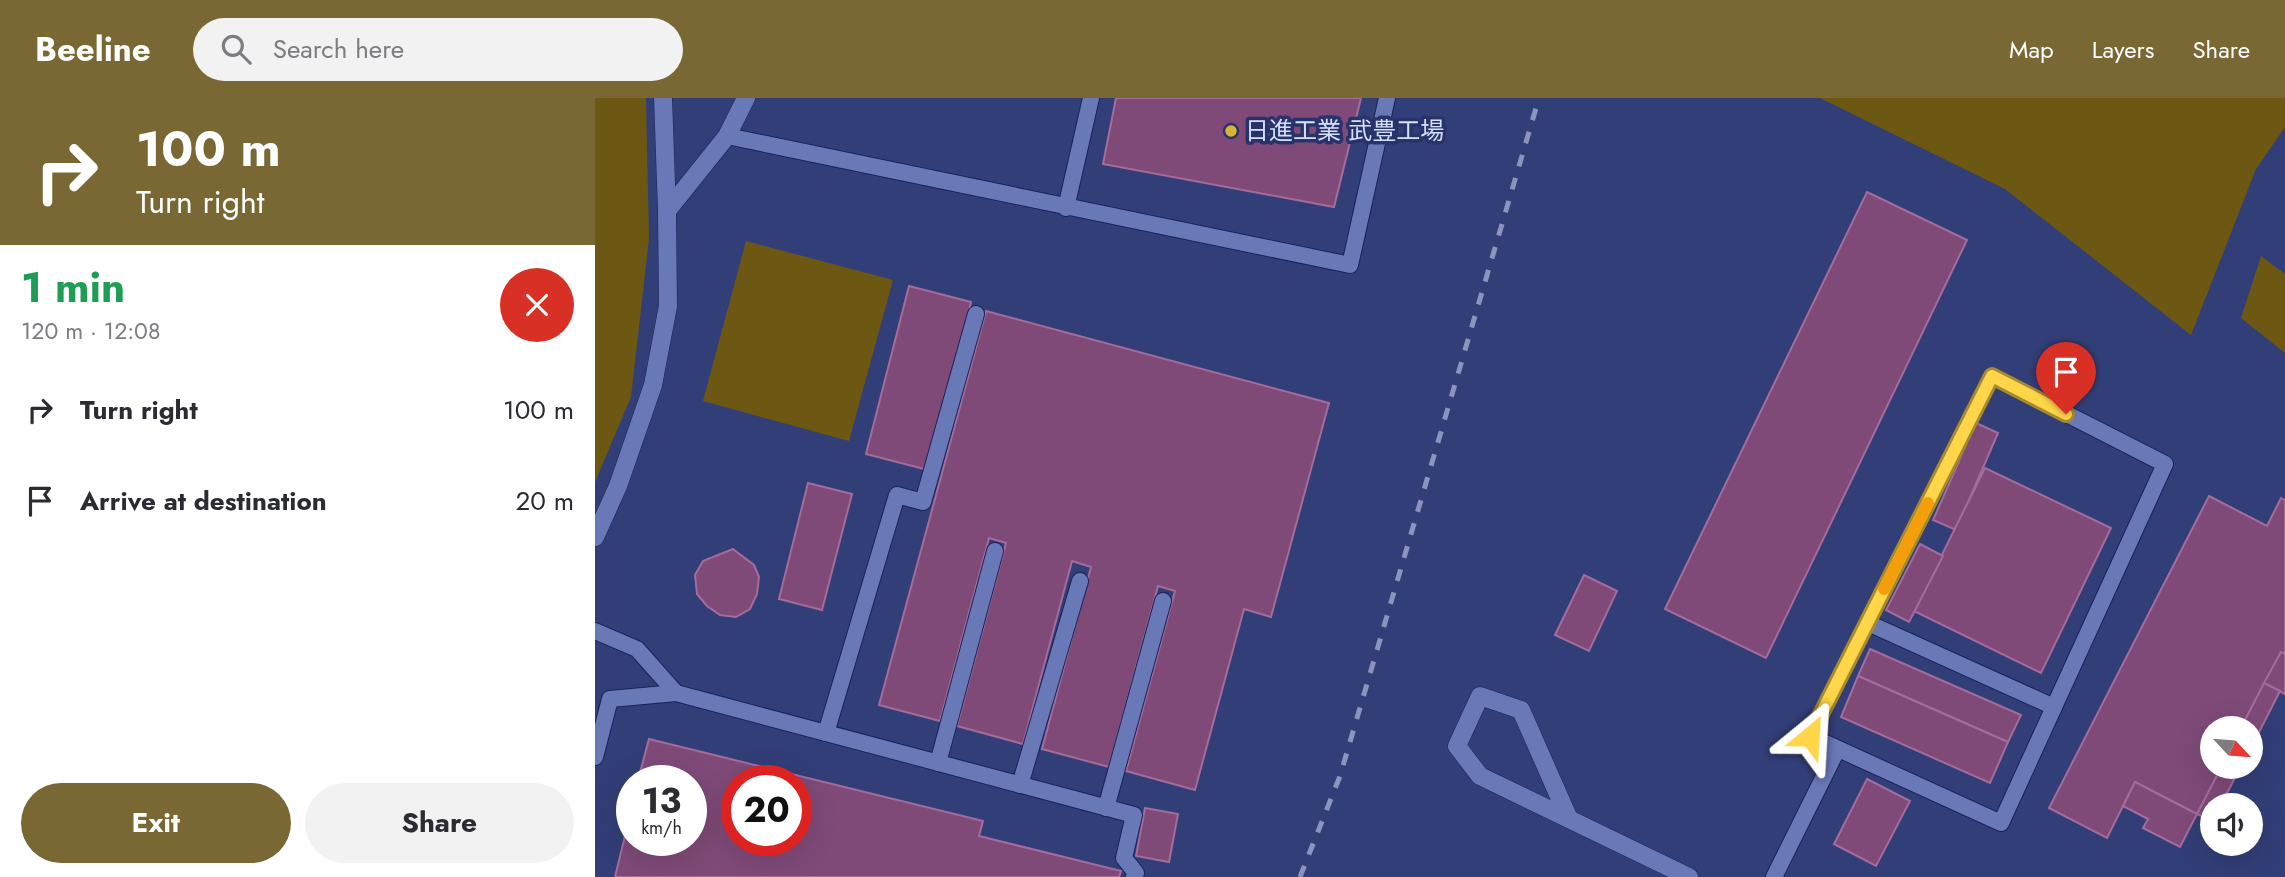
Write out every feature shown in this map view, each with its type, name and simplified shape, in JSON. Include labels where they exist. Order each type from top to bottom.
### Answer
[{"type":"street","points":[[595,537],[618,486],[653,385],[668,306],[663,98]]},
{"type":"street","points":[[667,211],[727,136],[746,98]]},
{"type":"street","points":[[1569,819],[1521,710],[1480,696],[1457,746],[1479,776],[1689,877]]},
{"type":"lane","points":[[1066,208],[1091,98]]},
{"type":"lane","points":[[727,136],[1350,265],[1387,98]]},
{"type":"lane","points":[[826,733],[897,495],[923,502],[976,314]]},
{"type":"lane","points":[[1992,376],[2165,464],[2054,707],[2001,823],[1810,736],[1992,376]]},
{"type":"lane","points":[[937,763],[995,551]]},
{"type":"lane","points":[[1020,785],[1080,581]]},
{"type":"lane","points":[[1106,808],[1163,601]]},
{"type":"lane","points":[[1868,623],[2054,707]]},
{"type":"lane","points":[[595,631],[637,649],[676,693]]},
{"type":"lane","points":[[595,757],[610,699],[676,693],[1133,815],[1124,858],[1136,873],[1134,877]]},
{"type":"lane","points":[[1774,877],[1837,750]]},
{"type":"shaded area","points":[[595,98],[646,98],[649,239],[631,397],[595,482]]},
{"type":"shaded area","points":[[1820,98],[2285,98],[2285,127],[2256,169],[2191,335],[2005,189]]},
{"type":"shaded area","points":[[746,241],[893,280],[849,441],[703,401]]},
{"type":"shaded area","points":[[2261,256],[2285,274],[2285,353],[2241,318]]},
{"type":"building","name":"日進工業 武豊工場","points":[[1116,98],[1361,98],[1334,207],[1103,164]]},
{"type":"building","points":[[1867,192],[1967,240],[1766,658],[1665,609]]},
{"type":"building","points":[[909,286],[971,302],[928,470],[866,454]]},
{"type":"building","points":[[986,311],[1329,403],[1271,617],[1244,609],[1195,790],[1126,771],[1175,591],[1158,586],[1109,767],[1042,749],[1091,567],[1072,561],[1023,744],[957,726],[1006,543],[989,538],[940,721],[879,705]]},
{"type":"building","points":[[1976,423],[1998,433],[1956,530],[1933,520]]},
{"type":"building","points":[[1985,468],[2111,528],[2041,673],[1914,611]]},
{"type":"building","points":[[808,483],[852,494],[822,610],[779,599]]},
{"type":"building","points":[[2209,496],[2267,526],[2281,498],[2285,500],[2285,654],[2281,652],[2247,716],[2200,716],[2200,779],[2215,779],[2208,793],[2200,793],[2200,808],[2197,814],[2135,782],[2107,838],[2049,808]]},
{"type":"building","points":[[1920,544],[1943,556],[1909,622],[1886,610]]},
{"type":"building","points":[[733,549],[754,565],[759,577],[757,594],[750,609],[736,617],[720,615],[707,606],[697,594],[695,575],[703,561]]},
{"type":"building","points":[[1584,575],[1617,591],[1589,651],[1555,635]]},
{"type":"building","points":[[1870,649],[2021,715],[2008,742],[1858,676]]},
{"type":"building","points":[[2281,652],[2285,654],[2285,694],[2264,683]]},
{"type":"building","points":[[1858,676],[2008,742],[1990,783],[1841,717]]},
{"type":"building","points":[[2264,683],[2280,691],[2263,724],[2263,716],[2247,716]]},
{"type":"building","points":[[649,739],[755,765],[721,765],[721,856],[812,856],[812,779],[983,821],[979,836],[1121,871],[1119,877],[615,877],[620,856],[707,856],[707,765],[642,765]]},
{"type":"building","points":[[1867,779],[1910,801],[1876,866],[1834,844]]},
{"type":"building","points":[[2215,779],[2234,779],[2227,793],[2208,793]]},
{"type":"building","points":[[2135,782],[2197,814],[2180,847],[2143,828],[2148,819],[2123,806]]},
{"type":"building","points":[[1145,808],[1178,814],[1169,862],[1136,856]]},
{"type":"railway","points":[[1300,877],[1340,776],[1539,98]]},
{"type":"slow traffic","points":[[1884,589],[1928,503]]},
{"type":"place","name":"日進工業 武豊工場","points":[[1231,131]]},
{"type":"route","points":[[1810,736],[1992,376],[2066,414]]}]
